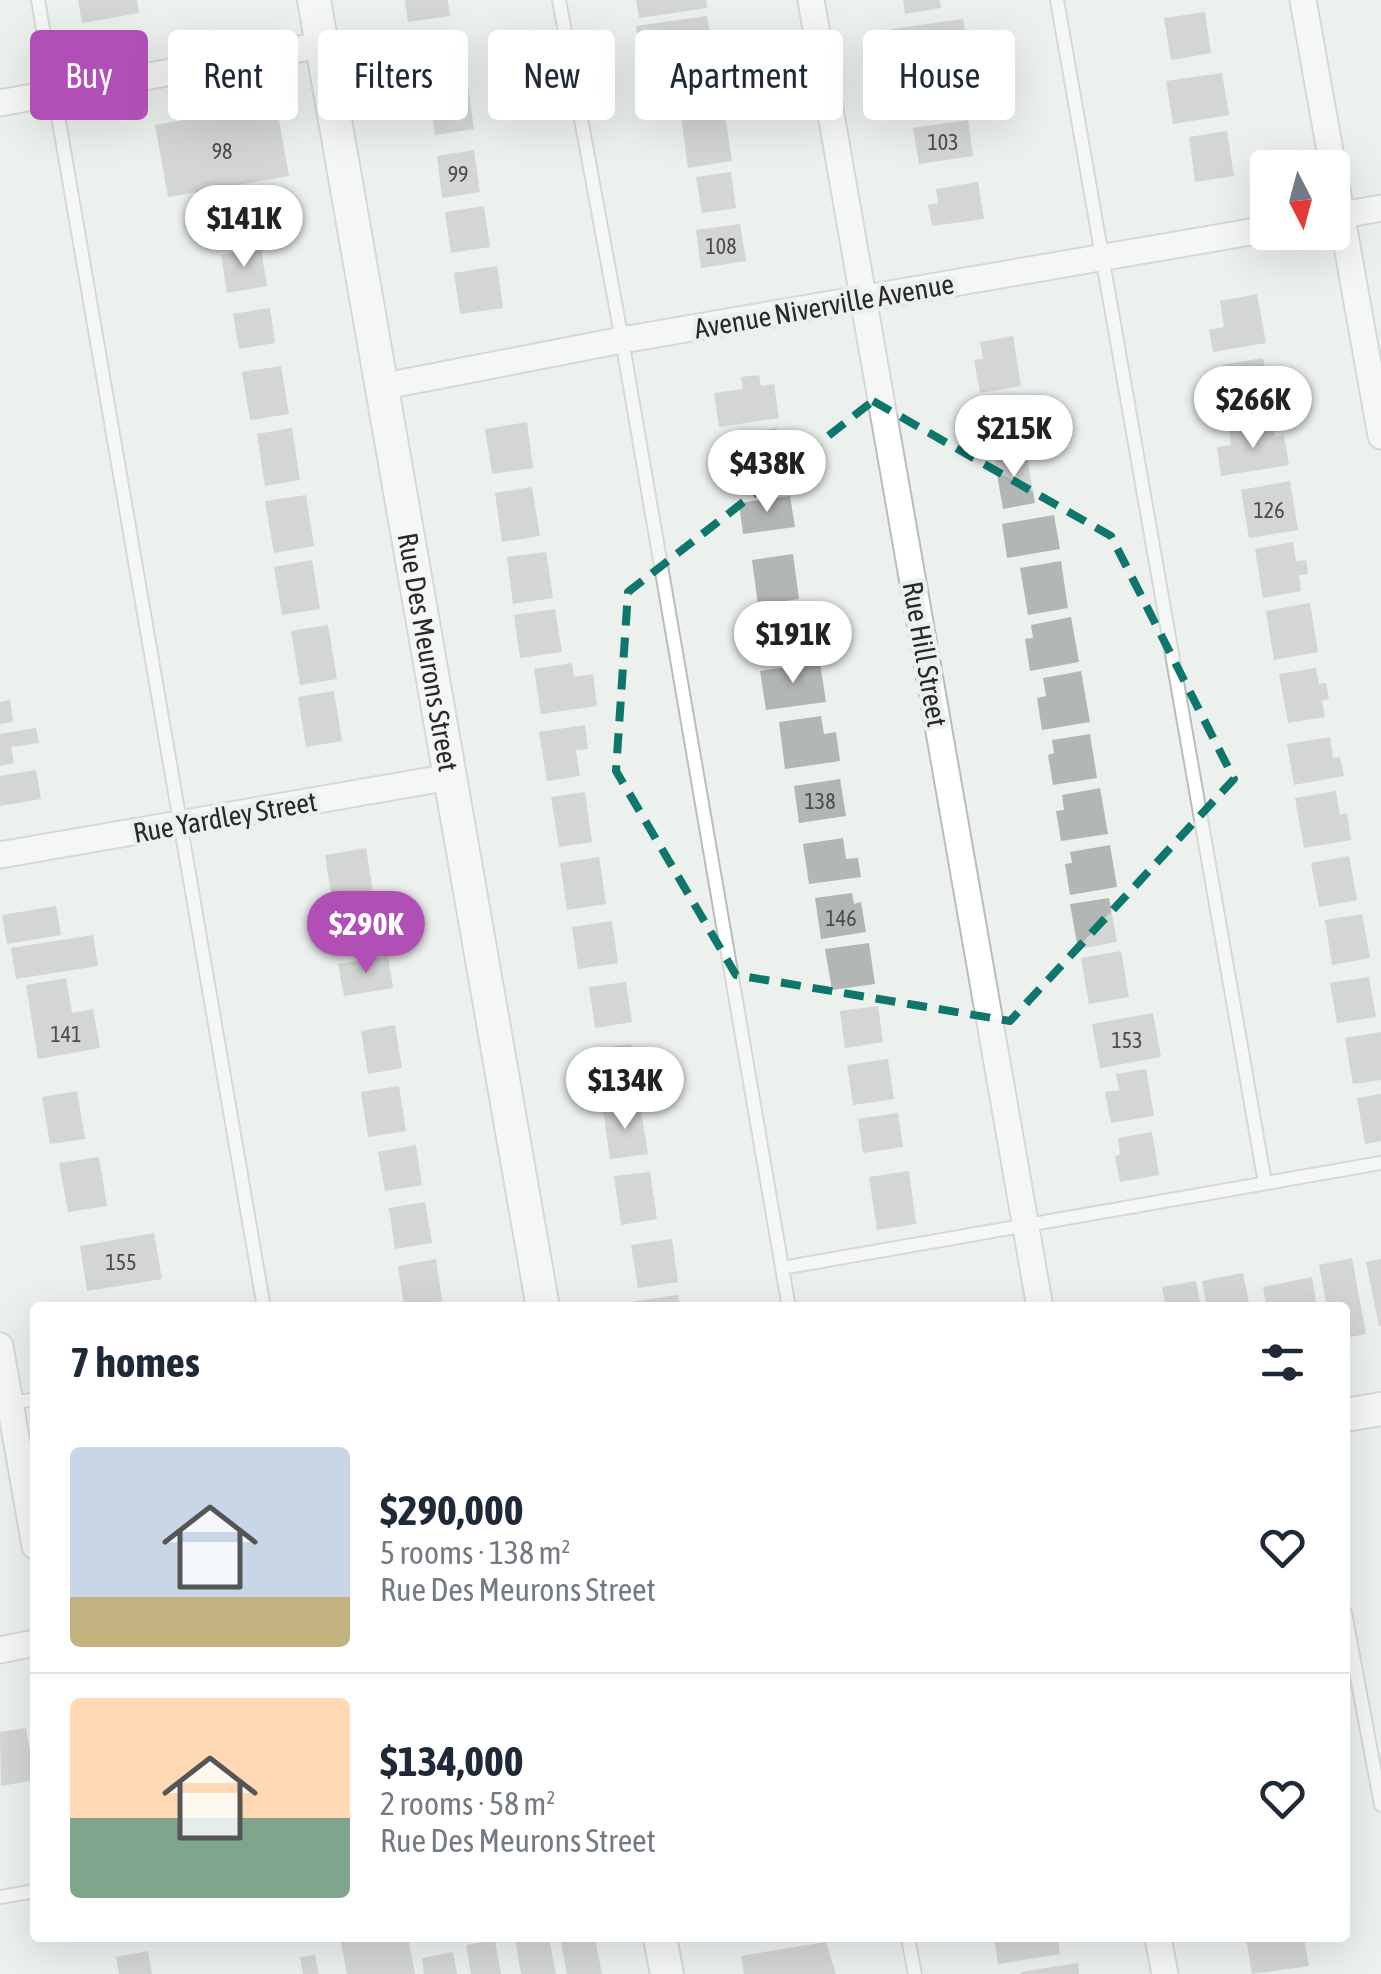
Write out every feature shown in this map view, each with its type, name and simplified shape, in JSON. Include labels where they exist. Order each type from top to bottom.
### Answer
[{"type":"street","name":"Rue Des Meurons Street","points":[[314,0],[319,30]]},
{"type":"street","name":"Rue Hill Street","points":[[810,0],[1039,1302]]},
{"type":"street","points":[[1303,0],[1327,150]]},
{"type":"street","points":[[148,77],[318,46]]},
{"type":"street","points":[[0,104],[30,98]]},
{"type":"street","name":"Rue Des Meurons Street","points":[[335,120],[542,1302]]},
{"type":"street","points":[[1350,214],[1381,208]]},
{"type":"street","name":"Avenue Niverville Avenue","points":[[380,386],[622,340],[1250,232]]},
{"type":"street","points":[[1344,250],[1381,436]]},
{"type":"street","name":"Rue Yardley Street","points":[[0,856],[450,777]]},
{"type":"street","points":[[0,1346],[15,1403],[30,1510]]},
{"type":"street","points":[[1350,1414],[1381,1409]]},
{"type":"street","points":[[0,1650],[30,1644]]},
{"type":"street","points":[[661,1942],[667,1974]]},
{"type":"street","points":[[1159,1942],[1165,1974]]},
{"type":"lane","points":[[38,0],[43,30]]},
{"type":"lane","points":[[559,0],[622,340],[788,1302]]},
{"type":"lane","points":[[1057,0],[1266,1183]]},
{"type":"lane","points":[[59,120],[263,1302]]},
{"type":"lane","points":[[782,1268],[1381,1163]]},
{"type":"lane","points":[[1350,1640],[1381,1804]]},
{"type":"lane","points":[[0,1897],[30,1892]]},
{"type":"lane","points":[[909,1942],[915,1974]]},
{"type":"highlighted area","points":[[873,401],[1111,536],[1234,779],[1010,1021],[736,975],[616,771],[628,592]]},
{"type":"building","points":[[78,0],[137,0],[139,13],[82,23]]},
{"type":"building","points":[[405,0],[448,0],[450,16],[408,22]]},
{"type":"building","points":[[636,0],[706,0],[707,8],[639,18]]},
{"type":"building","points":[[903,0],[940,0],[941,8],[905,14]]},
{"type":"building","points":[[1205,12],[1211,53],[1171,60],[1164,18]]},
{"type":"building","points":[[707,16],[709,30],[637,30],[636,26]]},
{"type":"building","points":[[963,19],[965,30],[892,30]]},
{"type":"building","points":[[1222,73],[1229,115],[1173,124],[1166,81]]},
{"type":"building","points":[[468,86],[474,129],[435,135],[433,120],[468,120]]},
{"type":"building","points":[[182,120],[279,120],[289,176],[168,197],[155,125]]},
{"type":"building","points":[[682,120],[726,120],[732,161],[688,168]]},
{"type":"building","points":[[968,120],[973,156],[919,164],[913,128]]},
{"type":"building","points":[[1227,131],[1234,176],[1195,182],[1189,137]]},
{"type":"building","points":[[474,150],[480,192],[442,198],[437,156]]},
{"type":"building","points":[[731,172],[736,208],[702,213],[696,177]]},
{"type":"building","points":[[978,182],[984,219],[932,226],[928,205],[938,203],[936,189]]},
{"type":"building","points":[[247,194],[253,232],[215,238],[208,201]]},
{"type":"building","points":[[484,206],[490,247],[451,253],[445,212]]},
{"type":"building","points":[[740,224],[746,261],[701,268],[696,230]]},
{"type":"building","points":[[261,248],[267,286],[227,293],[221,255]]},
{"type":"building","points":[[497,266],[503,308],[460,314],[454,273]]},
{"type":"building","points":[[1257,294],[1266,343],[1213,352],[1209,330],[1224,327],[1220,301]]},
{"type":"building","points":[[270,308],[275,343],[239,349],[233,314]]},
{"type":"building","points":[[1013,336],[1021,386],[980,393],[974,360],[983,359],[980,342]]},
{"type":"building","points":[[1263,358],[1275,387],[1268,388],[1271,405],[1215,415],[1210,382],[1224,380],[1222,365]]},
{"type":"building","points":[[281,366],[289,414],[250,420],[242,372]]},
{"type":"building","points":[[759,375],[761,386],[774,384],[779,418],[719,427],[714,393],[743,389],[741,377]]},
{"type":"building","points":[[1038,394],[1045,438],[989,447],[983,414],[995,412],[994,401]]},
{"type":"building","points":[[527,422],[533,468],[492,474],[485,429]]},
{"type":"building","points":[[1272,423],[1275,437],[1284,435],[1289,465],[1221,476],[1217,447],[1231,445],[1229,430]]},
{"type":"building","points":[[292,428],[300,480],[265,486],[257,434]]},
{"type":"building","points":[[777,428],[785,484],[754,489],[746,432]]},
{"type":"building","points":[[1026,451],[1035,503],[1003,509],[994,457]]},
{"type":"building","points":[[1290,481],[1298,530],[1249,538],[1241,490]]},
{"type":"building","points":[[532,487],[540,536],[502,542],[495,493]]},
{"type":"building","points":[[306,495],[314,546],[274,553],[265,501]]},
{"type":"building","points":[[790,496],[795,527],[743,534],[739,503]]},
{"type":"building","points":[[1054,515],[1060,549],[1007,558],[1002,524]]},
{"type":"building","points":[[1293,542],[1296,561],[1306,560],[1308,574],[1299,575],[1301,591],[1263,598],[1255,549]]},
{"type":"building","points":[[546,552],[553,598],[513,604],[507,557]]},
{"type":"building","points":[[793,554],[799,599],[758,605],[752,560]]},
{"type":"building","points":[[312,560],[320,609],[282,615],[274,567]]},
{"type":"building","points":[[1061,561],[1068,608],[1028,615],[1020,568]]},
{"type":"building","points":[[1310,603],[1318,652],[1274,660],[1266,611]]},
{"type":"building","points":[[555,609],[562,652],[520,658],[514,615]]},
{"type":"building","points":[[809,617],[814,652],[771,658],[766,623]]},
{"type":"building","points":[[1071,617],[1079,662],[1030,671],[1025,639],[1033,638],[1031,625]]},
{"type":"building","points":[[328,625],[337,679],[300,685],[291,631]]},
{"type":"building","points":[[820,662],[826,702],[766,710],[760,671]]},
{"type":"building","points":[[572,663],[574,677],[593,674],[597,706],[541,714],[534,669]]},
{"type":"building","points":[[1316,668],[1319,684],[1326,683],[1329,699],[1322,701],[1325,717],[1288,723],[1279,674]]},
{"type":"building","points":[[1081,671],[1090,722],[1042,730],[1037,698],[1046,696],[1043,678]]},
{"type":"building","points":[[334,691],[342,741],[306,747],[298,697]]},
{"type":"building","points":[[10,700],[13,722],[0,724],[0,702]]},
{"type":"building","points":[[821,716],[824,734],[836,732],[840,761],[785,769],[779,722]]},
{"type":"building","points":[[585,725],[588,749],[576,750],[580,776],[547,781],[539,732]]},
{"type":"building","points":[[36,728],[39,743],[11,747],[14,763],[0,766],[0,734]]},
{"type":"building","points":[[1090,734],[1097,778],[1053,785],[1048,755],[1054,753],[1052,740]]},
{"type":"building","points":[[1330,737],[1333,758],[1340,757],[1344,776],[1294,785],[1287,744]]},
{"type":"building","points":[[36,770],[41,799],[0,806],[0,776]]},
{"type":"building","points":[[840,779],[846,816],[799,823],[794,786]]},
{"type":"building","points":[[1100,788],[1108,834],[1061,841],[1056,811],[1064,810],[1062,795]]},
{"type":"building","points":[[1336,791],[1340,815],[1347,813],[1351,840],[1304,848],[1295,798]]},
{"type":"building","points":[[585,792],[592,842],[559,847],[551,797]]},
{"type":"building","points":[[843,838],[846,859],[858,858],[861,877],[809,884],[803,844]]},
{"type":"building","points":[[1110,845],[1117,887],[1070,895],[1065,864],[1072,863],[1070,852]]},
{"type":"building","points":[[366,848],[373,893],[332,900],[325,855]]},
{"type":"building","points":[[1349,856],[1357,900],[1319,907],[1311,863]]},
{"type":"building","points":[[599,857],[606,904],[567,910],[560,863]]},
{"type":"building","points":[[852,893],[854,904],[861,902],[866,932],[821,939],[815,898]]},
{"type":"building","points":[[1109,898],[1117,942],[1078,949],[1070,904]]},
{"type":"building","points":[[377,903],[384,949],[344,955],[337,910]]},
{"type":"building","points":[[56,906],[61,935],[7,944],[2,915]]},
{"type":"building","points":[[1362,914],[1370,958],[1332,965],[1325,920]]},
{"type":"building","points":[[612,921],[618,963],[578,969],[572,927]]},
{"type":"building","points":[[93,935],[98,966],[16,979],[11,948]]},
{"type":"building","points":[[869,943],[875,984],[832,990],[825,949]]},
{"type":"building","points":[[1121,951],[1129,997],[1089,1004],[1081,958]]},
{"type":"building","points":[[388,956],[393,988],[344,996],[338,964]]},
{"type":"building","points":[[1369,977],[1376,1017],[1337,1023],[1330,983]]},
{"type":"building","points":[[66,978],[72,1013],[93,1009],[100,1048],[38,1059],[26,985]]},
{"type":"building","points":[[626,982],[632,1022],[595,1028],[589,987]]},
{"type":"building","points":[[878,1006],[883,1042],[845,1048],[840,1011]]},
{"type":"building","points":[[1153,1013],[1161,1057],[1100,1068],[1092,1024]]},
{"type":"building","points":[[395,1025],[402,1068],[368,1074],[361,1031]]},
{"type":"building","points":[[1381,1032],[1381,1080],[1353,1084],[1345,1038]]},
{"type":"building","points":[[631,1044],[639,1091],[600,1097],[593,1049]]},
{"type":"building","points":[[888,1059],[894,1099],[853,1105],[847,1065]]},
{"type":"building","points":[[1146,1069],[1154,1116],[1111,1123],[1105,1092],[1119,1090],[1116,1074]]},
{"type":"building","points":[[399,1086],[406,1131],[368,1137],[361,1092]]},
{"type":"building","points":[[77,1091],[85,1139],[50,1144],[42,1097]]},
{"type":"building","points":[[1381,1094],[1381,1141],[1365,1144],[1357,1098]]},
{"type":"building","points":[[640,1104],[648,1154],[610,1159],[603,1109]]},
{"type":"building","points":[[898,1113],[903,1147],[863,1153],[858,1119]]},
{"type":"building","points":[[1152,1132],[1159,1175],[1120,1182],[1115,1156],[1120,1155],[1118,1138]]},
{"type":"building","points":[[416,1145],[422,1185],[385,1191],[378,1152]]},
{"type":"building","points":[[99,1157],[107,1206],[68,1212],[59,1163]]},
{"type":"building","points":[[909,1171],[916,1224],[877,1230],[869,1177]]},
{"type":"building","points":[[650,1172],[657,1219],[621,1225],[614,1176]]},
{"type":"building","points":[[425,1202],[432,1243],[395,1249],[389,1208]]},
{"type":"building","points":[[154,1233],[162,1279],[87,1291],[80,1246]]},
{"type":"building","points":[[672,1239],[678,1282],[638,1288],[631,1245]]},
{"type":"building","points":[[1352,1258],[1366,1334],[1350,1337],[1350,1302],[1326,1302],[1319,1265]]},
{"type":"building","points":[[436,1259],[442,1301],[403,1302],[398,1266]]},
{"type":"building","points":[[1381,1259],[1381,1326],[1379,1326],[1366,1262]]},
{"type":"building","points":[[1243,1273],[1249,1302],[1206,1302],[1202,1281]]},
{"type":"building","points":[[1312,1277],[1316,1302],[1266,1302],[1263,1287]]},
{"type":"building","points":[[1196,1281],[1200,1302],[1165,1302],[1162,1287]]},
{"type":"building","points":[[678,1295],[679,1302],[635,1302]]},
{"type":"building","points":[[26,1728],[30,1781],[1,1786],[0,1732]]},
{"type":"building","points":[[341,1942],[409,1942],[415,1974],[347,1974]]},
{"type":"building","points":[[495,1942],[501,1974],[471,1974],[466,1945]]},
{"type":"building","points":[[516,1942],[550,1942],[556,1974],[521,1974]]},
{"type":"building","points":[[561,1942],[596,1942],[602,1974],[567,1974]]},
{"type":"building","points":[[826,1942],[836,1974],[744,1974],[741,1956]]},
{"type":"building","points":[[995,1942],[1058,1942],[1060,1954],[998,1964]]},
{"type":"building","points":[[1247,1942],[1305,1942],[1309,1966],[1252,1974]]},
{"type":"building","points":[[148,1951],[152,1974],[119,1974],[116,1957]]},
{"type":"building","points":[[453,1952],[457,1974],[424,1974],[422,1958]]},
{"type":"building","points":[[315,1955],[319,1974],[303,1974],[300,1957]]},
{"type":"building","points":[[1078,1963],[1079,1974],[1021,1974],[1021,1972]]}]
